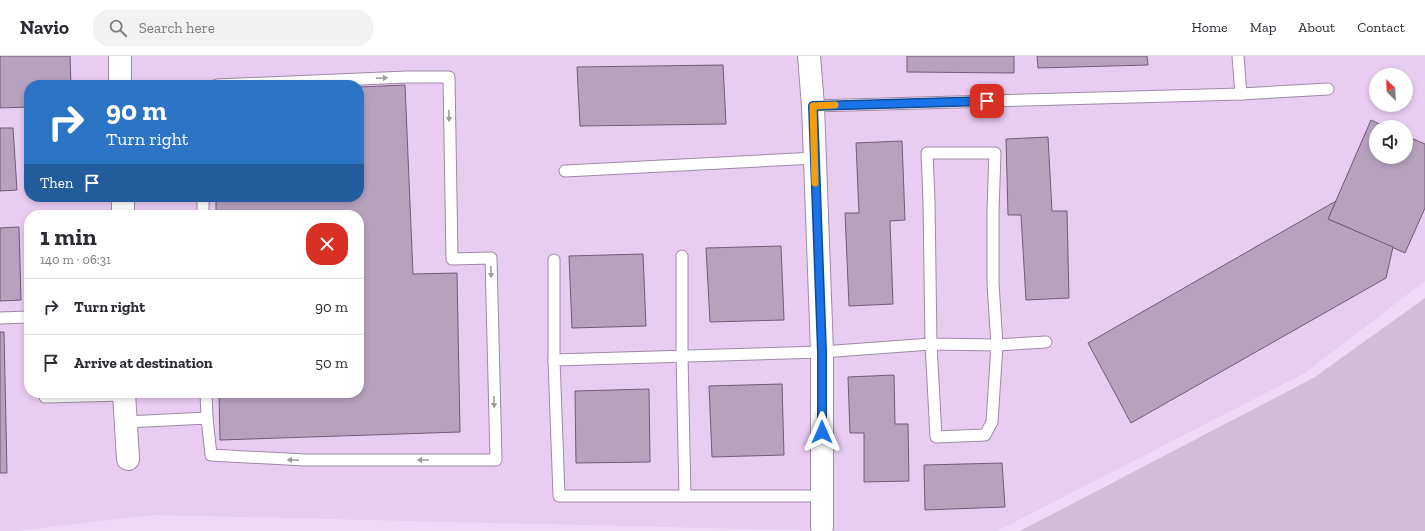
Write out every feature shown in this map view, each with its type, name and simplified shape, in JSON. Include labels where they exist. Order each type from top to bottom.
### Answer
[{"type":"street","points":[[120,56],[120,80]]},
{"type":"street","points":[[809,56],[813,106],[822,352],[822,527]]},
{"type":"street","points":[[124,398],[128,459]]},
{"type":"lane","points":[[1238,56],[1241,94]]},
{"type":"lane","points":[[206,398],[211,455],[305,460],[496,460],[490,258],[452,259],[449,77],[336,80]]},
{"type":"lane","points":[[813,106],[1241,94],[1328,89]]},
{"type":"lane","points":[[927,153],[995,153],[993,283],[997,345],[992,422],[985,435],[936,437],[931,344],[927,153]]},
{"type":"lane","points":[[566,171],[814,158]]},
{"type":"lane","points":[[682,256],[682,356],[685,496]]},
{"type":"lane","points":[[554,260],[554,360],[559,496],[822,496]]},
{"type":"lane","points":[[0,318],[24,317]]},
{"type":"lane","points":[[554,360],[822,352],[931,344],[997,345],[1046,342]]},
{"type":"lane","points":[[126,422],[207,418]]},
{"type":"shaded area","points":[[0,56],[1425,56],[1425,281],[1305,373],[997,531],[831,531],[154,515],[15,531],[0,531]]},
{"type":"shaded area","points":[[1425,298],[1425,531],[1020,531],[1315,377]]},
{"type":"building","points":[[0,56],[70,56],[71,80],[24,80],[24,107],[0,108]]},
{"type":"building","points":[[907,56],[1014,56],[1014,73],[907,72]]},
{"type":"building","points":[[1037,56],[1147,56],[1148,65],[1038,68]]},
{"type":"building","points":[[723,65],[726,124],[580,126],[577,67]]},
{"type":"building","points":[[405,85],[413,274],[457,273],[460,432],[220,440],[219,398],[364,398],[364,210],[216,210],[216,202],[364,202],[364,87]]},
{"type":"building","points":[[1369,125],[1369,164],[1413,164],[1413,139],[1425,144],[1425,208],[1405,253],[1328,219]]},
{"type":"building","points":[[0,128],[13,128],[17,190],[0,191]]},
{"type":"building","points":[[1048,137],[1052,211],[1067,211],[1069,298],[1026,300],[1021,215],[1008,215],[1006,139]]},
{"type":"building","points":[[902,141],[905,220],[890,221],[893,304],[849,306],[845,213],[859,213],[856,143]]},
{"type":"building","points":[[1336,201],[1328,219],[1393,247],[1386,278],[1131,423],[1088,343]]},
{"type":"building","points":[[19,227],[21,300],[0,301],[0,228]]},
{"type":"building","points":[[781,246],[784,320],[710,322],[706,248]]},
{"type":"building","points":[[643,254],[646,326],[572,328],[569,256]]},
{"type":"building","points":[[0,332],[4,332],[7,473],[0,473]]},
{"type":"building","points":[[894,375],[895,424],[908,424],[909,481],[864,482],[864,433],[850,433],[848,377]]},
{"type":"building","points":[[782,384],[784,455],[712,457],[709,386]]},
{"type":"building","points":[[649,389],[650,462],[576,463],[575,391]]},
{"type":"building","points":[[1002,463],[1005,507],[925,510],[924,465]]},
{"type":"slow traffic","points":[[815,183],[813,106],[835,105]]},
{"type":"route","points":[[822,432],[822,352],[813,106],[987,101]]}]
